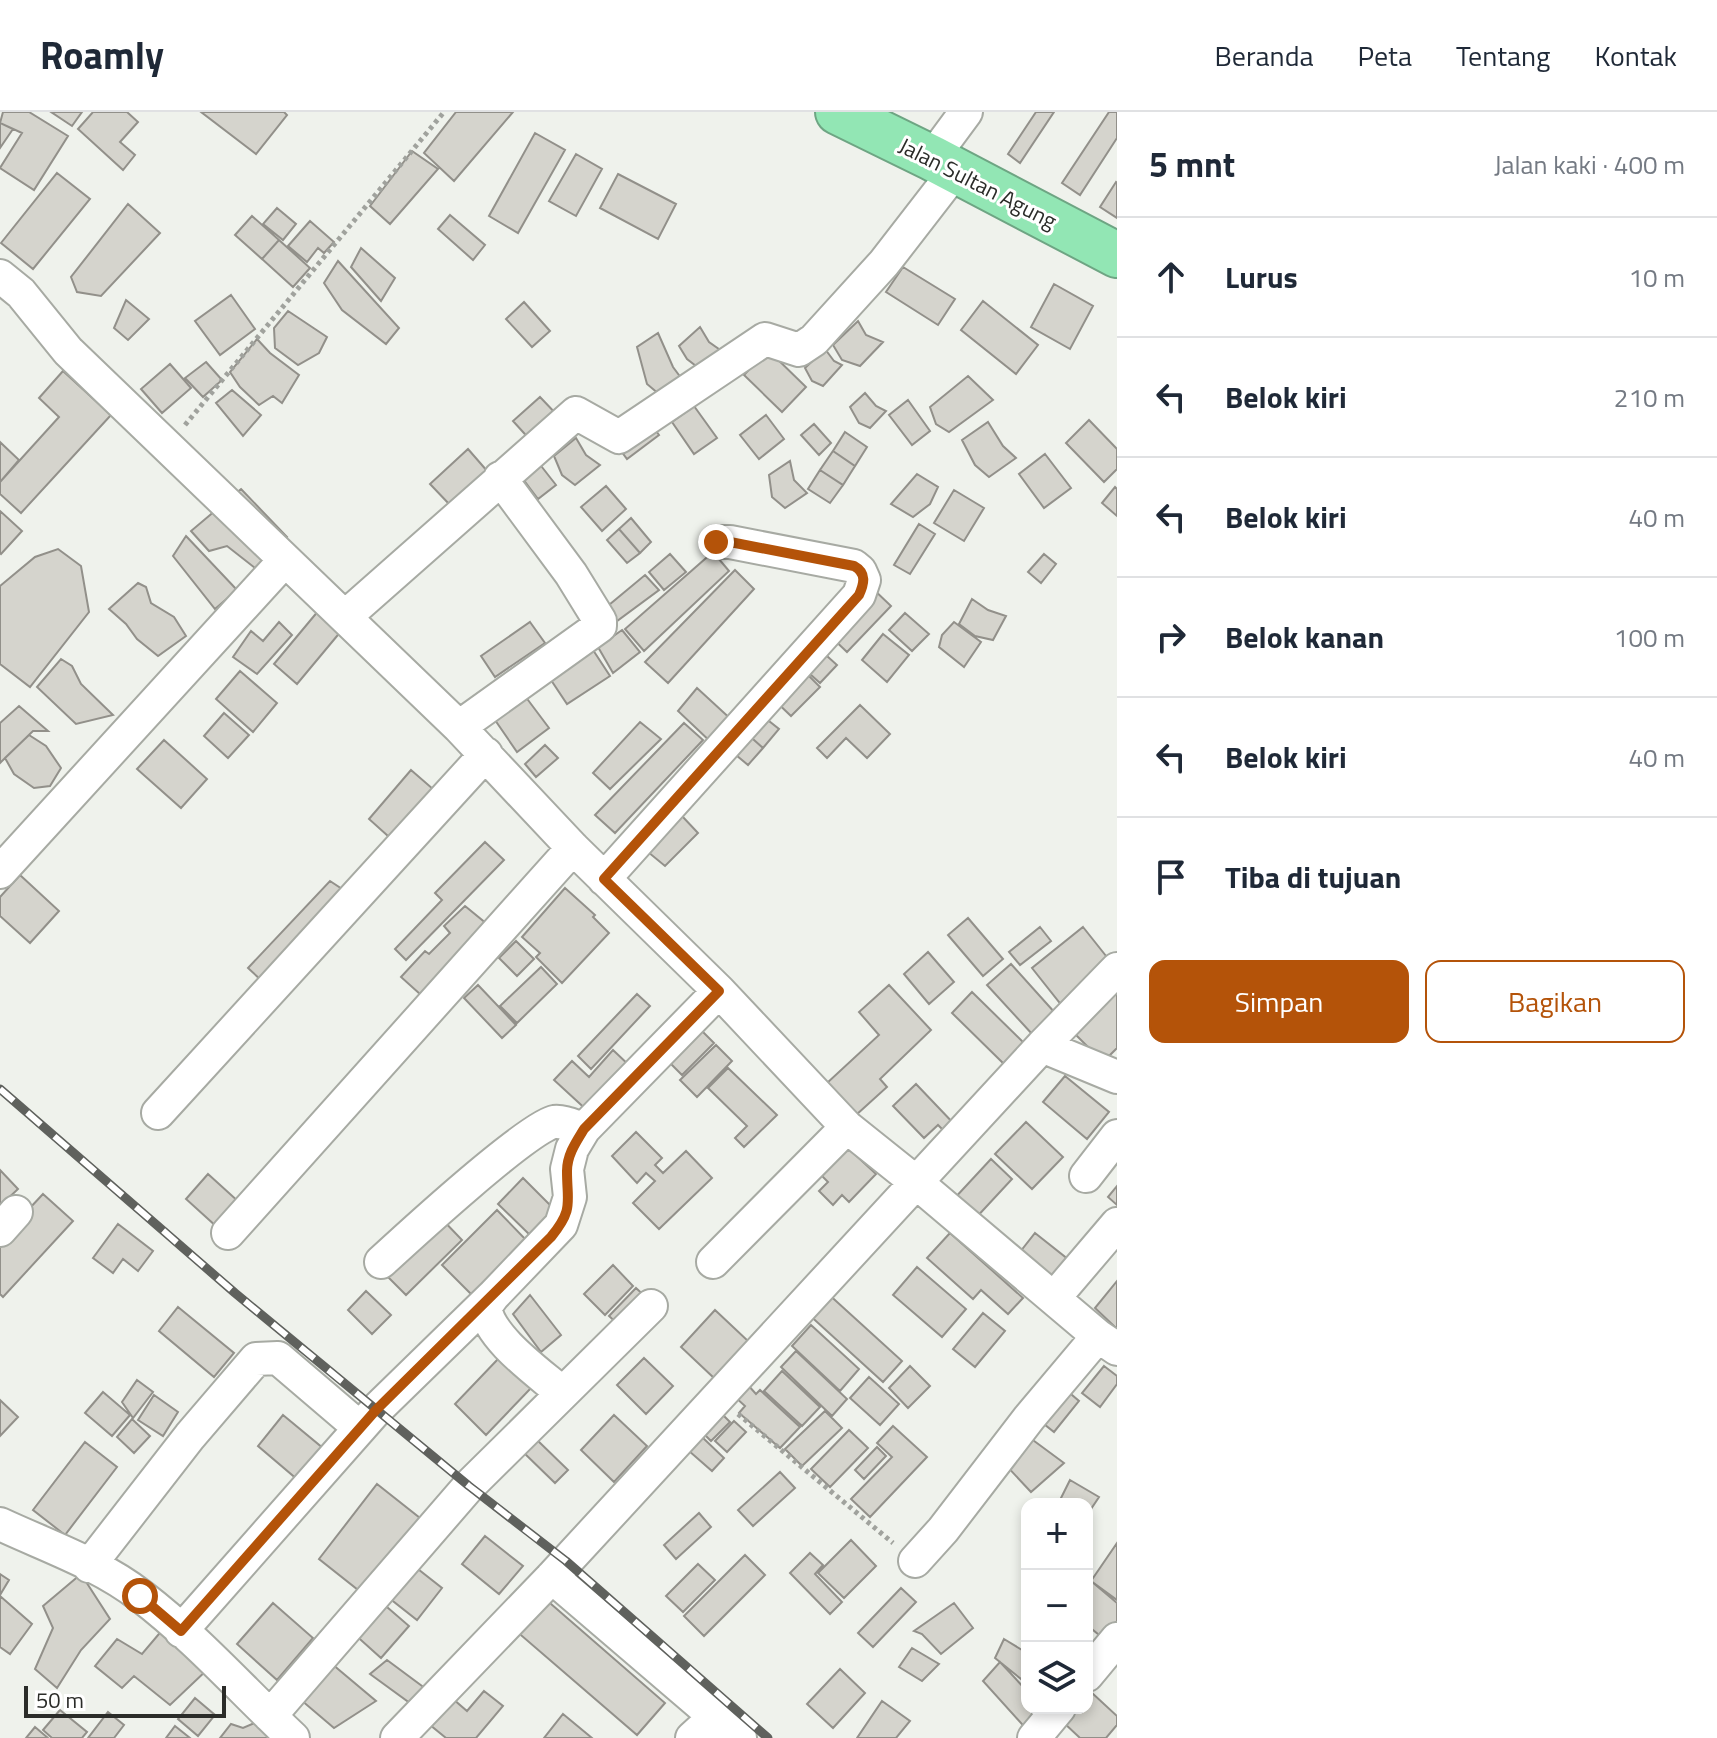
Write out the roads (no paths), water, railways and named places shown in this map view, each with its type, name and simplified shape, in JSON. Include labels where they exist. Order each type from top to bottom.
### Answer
[{"type":"highway","name":"Jalan Sultan Agung","points":[[838,112],[1117,255]]},
{"type":"street","points":[[346,616],[576,413],[581,413],[619,437],[765,339],[799,350],[814,340],[884,263],[944,164],[966,112]]},
{"type":"street","points":[[0,276],[21,293],[68,351],[486,754],[573,848],[719,991],[847,1127],[1107,1342],[1029,1418],[943,1530],[915,1561]]},
{"type":"street","points":[[459,727],[600,626],[600,621],[571,574],[500,478]]},
{"type":"street","points":[[604,879],[859,595],[863,585],[860,571],[854,566],[716,542]]},
{"type":"street","points":[[0,872],[285,560]]},
{"type":"street","points":[[158,1113],[486,754]]},
{"type":"street","points":[[228,1233],[573,848]]},
{"type":"street","points":[[397,1738],[552,1577],[1042,1046],[1117,969]]},
{"type":"street","points":[[181,1631],[360,1428],[561,1225],[570,1197],[567,1169],[572,1149],[584,1129],[719,991]]},
{"type":"street","points":[[1042,1046],[1117,1077]]},
{"type":"street","points":[[381,1262],[433,1214],[532,1134],[551,1122],[584,1129]]},
{"type":"street","points":[[713,1262],[847,1127]]},
{"type":"street","points":[[1086,1176],[1117,1136]]},
{"type":"street","points":[[1054,1298],[1117,1224]]},
{"type":"street","points":[[493,1296],[485,1307],[487,1319],[497,1334],[561,1392]]},
{"type":"street","points":[[270,1716],[469,1486],[651,1306]]},
{"type":"street","points":[[89,1566],[190,1436],[256,1359],[278,1358],[360,1428]]},
{"type":"street","points":[[0,1524],[106,1573],[140,1596],[293,1738]]},
{"type":"street","points":[[552,1577],[704,1727],[740,1738]]},
{"type":"street","points":[[1093,1668],[1117,1639]]},
{"type":"street","points":[[1034,1738],[1054,1714]]},
{"type":"railway","points":[[0,1089],[235,1293],[469,1486],[566,1561],[768,1738]]}]
